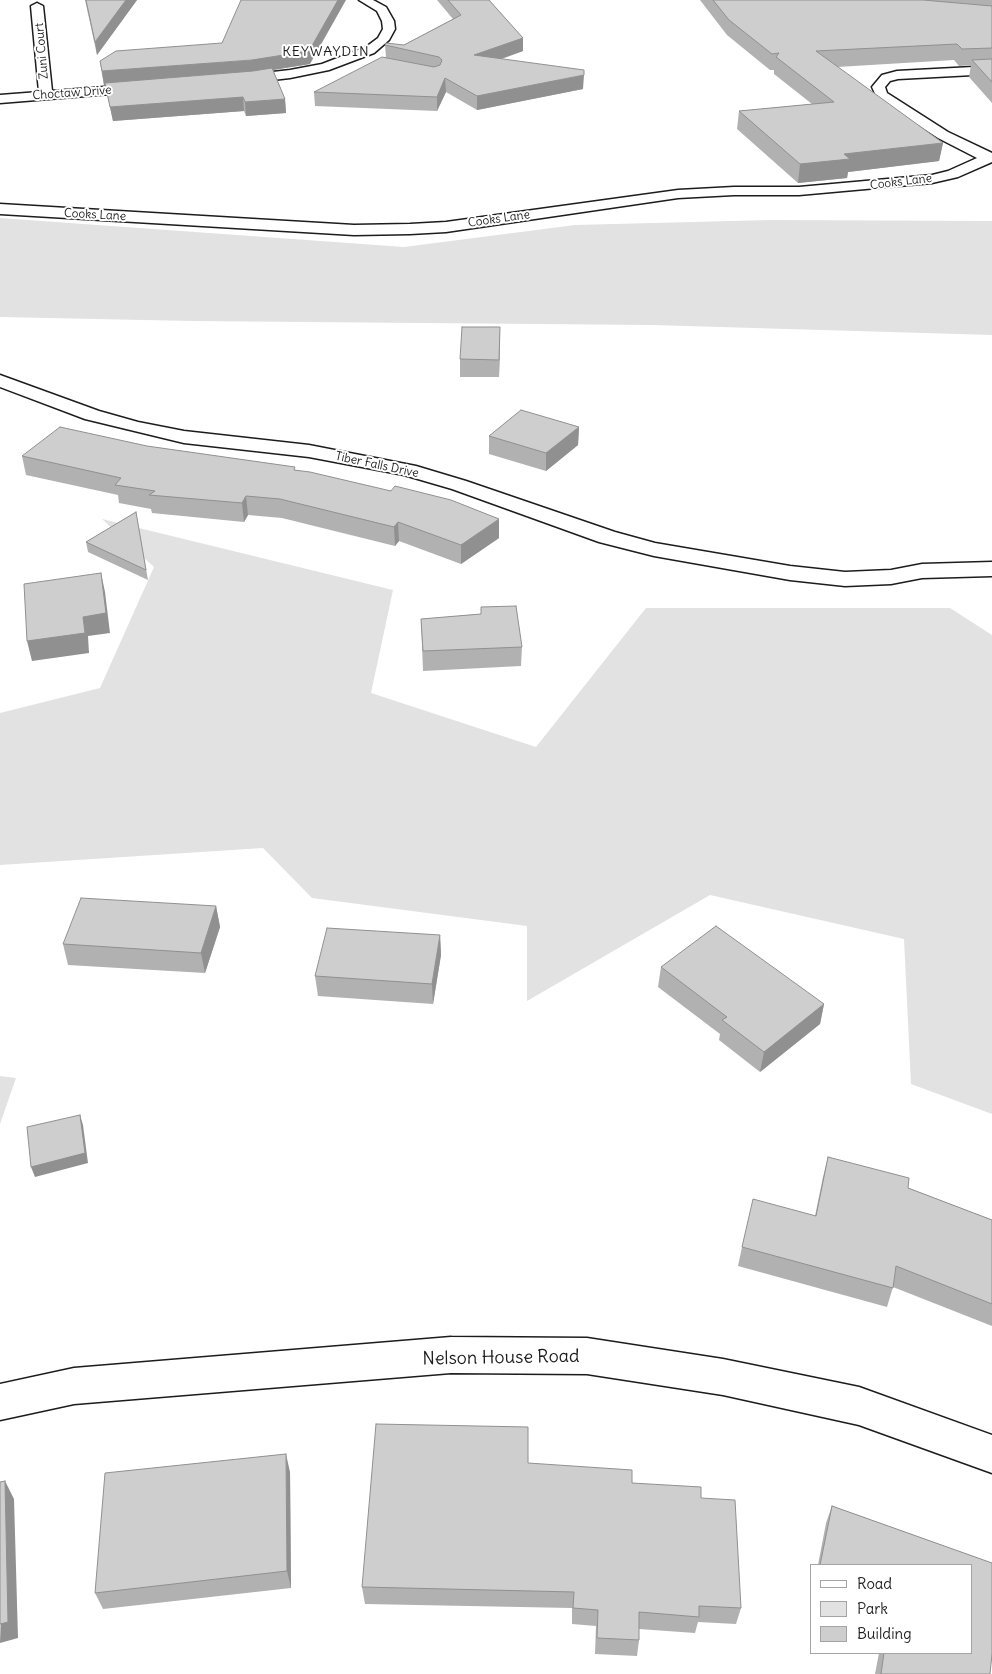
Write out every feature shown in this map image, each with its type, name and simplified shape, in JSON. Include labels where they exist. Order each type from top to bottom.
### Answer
[{"type":"street","points":[[224,81],[290,74],[325,67],[370,50],[383,40],[389,29],[388,21],[382,10],[365,0]]},
{"type":"street","name":"Zuni Court","points":[[37,6],[46,95]]},
{"type":"street","points":[[353,58],[371,62]]},
{"type":"street","points":[[990,158],[943,135],[882,95],[878,86],[886,78],[897,76],[992,70]]},
{"type":"street","name":"Choctaw Drive","points":[[0,99],[155,87]]},
{"type":"street","name":"Cooks Lane","points":[[0,209],[354,230],[410,229],[446,226],[678,194],[734,191],[799,191],[924,180],[953,174],[990,158]]},
{"type":"street","name":"Tiber Falls Drive","points":[[0,381],[92,415],[136,427],[184,437],[309,451],[409,470],[460,485],[607,537],[654,549],[790,573],[845,579],[891,577],[922,570],[992,569]]},
{"type":"street","name":"Nelson House Road","points":[[0,1402],[74,1386],[441,1356],[587,1356],[723,1377],[860,1406],[992,1454]]},
{"type":"green space","points":[[0,218],[404,247],[575,225],[771,220],[992,221],[992,335],[652,325],[192,321],[0,317]]},
{"type":"green space","points":[[102,519],[393,590],[371,693],[536,747],[646,608],[950,608],[992,635],[992,1114],[911,1084],[904,939],[710,895],[527,1001],[527,926],[312,898],[263,848],[0,865],[0,713],[100,688],[154,567]]},
{"type":"green space","points":[[0,1076],[16,1078],[0,1124]]},
{"type":"building","points":[[86,0],[126,0],[95,42]]},
{"type":"building","points":[[241,0],[338,0],[309,51],[252,60],[102,71],[100,61],[116,51],[222,43]]},
{"type":"building","points":[[448,0],[489,0],[523,38],[474,55],[584,70],[584,75],[477,96],[445,78],[437,97],[314,92],[382,57],[434,67],[440,65],[442,60],[439,57],[385,45],[386,43],[404,45],[461,15]]},
{"type":"building","points":[[713,0],[923,0],[992,6],[992,48],[962,49],[957,44],[816,51],[943,143],[844,154],[850,159],[800,164],[739,111],[834,102],[776,57],[779,53],[772,54],[729,20]]},
{"type":"building","points":[[992,59],[992,82],[972,60]]},
{"type":"building","points":[[272,68],[285,99],[245,102],[243,97],[110,107],[105,83],[253,71]]},
{"type":"building","points":[[462,327],[500,327],[499,360],[460,359]]},
{"type":"building","points":[[521,410],[579,427],[546,453],[489,436]]},
{"type":"building","points":[[60,427],[147,446],[295,467],[294,470],[391,491],[395,486],[451,500],[499,519],[461,545],[398,522],[394,527],[280,499],[246,496],[242,503],[149,495],[155,491],[115,485],[121,478],[22,456]]},
{"type":"building","points":[[136,512],[146,570],[86,542]]},
{"type":"building","points":[[101,573],[106,613],[83,617],[85,633],[27,641],[24,584]]},
{"type":"building","points":[[516,606],[522,647],[423,651],[421,619],[481,614],[481,607]]},
{"type":"building","points":[[81,898],[216,906],[201,953],[63,944]]},
{"type":"building","points":[[716,926],[824,1004],[764,1052],[722,1020],[727,1017],[661,967]]},
{"type":"building","points":[[327,928],[440,935],[432,984],[315,976]]},
{"type":"building","points":[[80,1115],[85,1153],[31,1167],[27,1127]]},
{"type":"building","points":[[828,1157],[909,1178],[908,1188],[992,1220],[992,1304],[896,1266],[893,1288],[742,1247],[753,1199],[816,1216]]},
{"type":"building","points":[[376,1424],[528,1427],[528,1463],[632,1470],[632,1483],[701,1487],[701,1498],[735,1500],[741,1608],[699,1606],[699,1617],[639,1612],[639,1640],[597,1638],[598,1610],[573,1608],[574,1592],[362,1587]]},
{"type":"building","points":[[286,1454],[287,1571],[95,1593],[105,1473]]},
{"type":"building","points":[[5,1481],[8,1622],[0,1624],[0,1482]]},
{"type":"building","points":[[832,1506],[992,1563],[992,1654],[990,1674],[881,1674],[884,1654],[972,1654],[972,1564],[820,1564]]},
{"type":"district","name":"KEYWAYDIN","points":[[326,52]]}]
